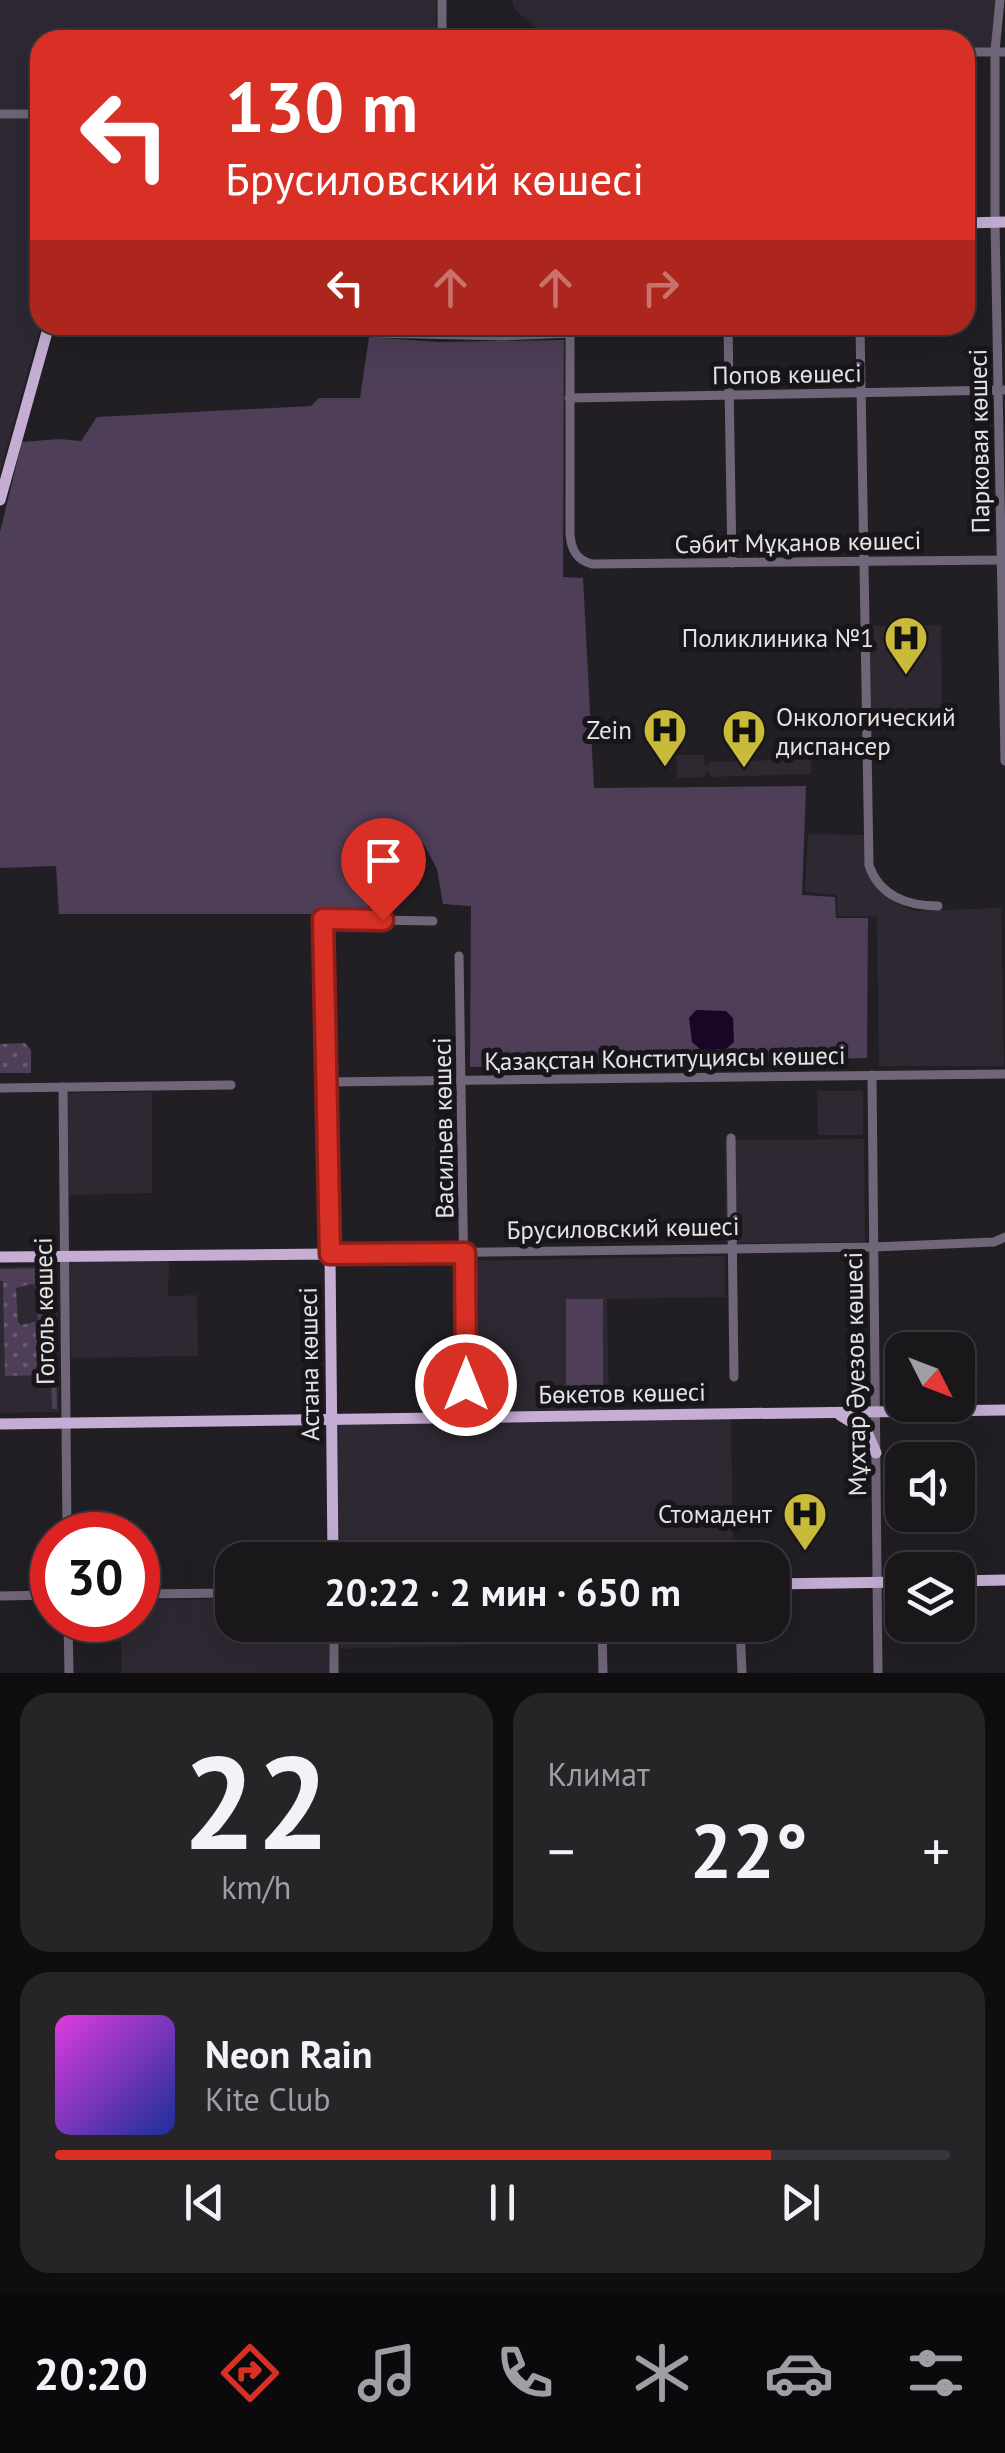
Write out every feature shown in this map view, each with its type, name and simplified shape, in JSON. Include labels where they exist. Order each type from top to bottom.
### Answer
[{"type":"main road","points":[[975,223],[1000,222]]},
{"type":"main road","points":[[0,500],[47,335]]},
{"type":"main road","name":"Брусиловский көшесі","points":[[0,1257],[330,1254]]},
{"type":"main road","name":"Астана көшесі","points":[[330,1254],[333,1542]]},
{"type":"main road","name":"Бөкетов көшесі","points":[[0,1424],[1005,1410]]},
{"type":"main road","points":[[834,1413],[867,1432],[876,1453]]},
{"type":"main road","points":[[975,1581],[1005,1580]]},
{"type":"main road","points":[[790,1584],[885,1582]]},
{"type":"street","points":[[442,0],[442,30]]},
{"type":"street","name":"Парковая көшесі","points":[[1000,0],[1005,760]]},
{"type":"street","points":[[0,114],[30,114]]},
{"type":"street","points":[[570,335],[570,398]]},
{"type":"street","points":[[728,335],[732,563]]},
{"type":"street","points":[[860,335],[870,866],[876,881],[893,896],[915,905],[938,906]]},
{"type":"street","name":"Попов көшесі","points":[[570,398],[1002,390]]},
{"type":"street","name":"Сәбит Мұқанов көшесі","points":[[570,398],[570,541],[578,557],[592,564],[1003,560]]},
{"type":"street","name":"Астана көшесі","points":[[330,1254],[323,919],[434,920]]},
{"type":"street","name":"Васильев көшесі","points":[[460,956],[466,1418]]},
{"type":"street","name":"Қазақстан Конституциясы көшесі","points":[[325,1082],[1005,1074]]},
{"type":"street","name":"Мұхтар Әуезов көшесі","points":[[872,1075],[878,1673]]},
{"type":"street","points":[[0,1088],[230,1084]]},
{"type":"street","name":"Гоголь көшесі","points":[[62,1087],[67,1512]]},
{"type":"street","points":[[731,1138],[734,1377]]},
{"type":"street","name":"Брусиловский көшесі","points":[[330,1254],[874,1247],[994,1242],[1005,1236]]},
{"type":"street","points":[[160,1594],[215,1592]]},
{"type":"street","points":[[0,1596],[30,1595]]},
{"type":"street","points":[[68,1642],[69,1673]]},
{"type":"street","points":[[334,1642],[334,1673]]},
{"type":"street","points":[[603,1642],[604,1673]]},
{"type":"street","points":[[741,1642],[742,1673]]},
{"type":"shaded area","points":[[0,0],[436,0],[436,30],[30,30],[30,109],[0,109]]},
{"type":"shaded area","points":[[512,0],[997,0],[991,48],[975,48],[975,30],[539,30],[514,9]]},
{"type":"shaded area","points":[[0,119],[30,119],[30,335],[38,335],[0,472]]},
{"type":"shaded area","name":"Поликлиника №1","points":[[941,625],[942,726],[871,727],[869,626]]},
{"type":"shaded area","name":"Онкологический диспансер","points":[[677,755],[704,755],[705,766],[709,762],[811,759],[811,774],[710,777],[706,771],[705,777],[677,778]]},
{"type":"shaded area","points":[[808,834],[865,835],[867,873],[879,891],[906,908],[1001,908],[1004,1066],[879,1066],[877,917],[837,916],[837,895],[805,892]]},
{"type":"shaded area","points":[[696,1010],[726,1011],[733,1018],[734,1042],[726,1049],[700,1049],[692,1042],[689,1018]]},
{"type":"shaded area","points":[[817,1091],[863,1091],[863,1135],[818,1135]]},
{"type":"shaded area","points":[[152,1092],[152,1193],[69,1195],[67,1093]]},
{"type":"shaded area","points":[[864,1139],[865,1242],[726,1243],[725,1140]]},
{"type":"shaded area","points":[[725,1256],[725,1297],[607,1299],[609,1409],[475,1412],[472,1261]]},
{"type":"shaded area","points":[[169,1260],[168,1296],[197,1295],[198,1356],[71,1358],[69,1261]]},
{"type":"shaded area","points":[[57,1266],[59,1412],[0,1413],[0,1267]]},
{"type":"shaded area","points":[[731,1418],[733,1542],[338,1542],[337,1425]]},
{"type":"shaded area","points":[[215,1599],[215,1642],[329,1642],[330,1673],[122,1673],[121,1642],[160,1642],[160,1600]]},
{"type":"shaded area","points":[[340,1642],[566,1642],[340,1649]]},
{"type":"green space","points":[[369,337],[438,342],[564,340],[563,577],[583,578],[594,788],[806,786],[802,895],[835,897],[836,918],[868,918],[867,1058],[470,1067],[471,906],[443,904],[437,869],[423,843],[378,847],[367,914],[59,914],[56,866],[0,868],[0,532],[22,442],[81,441],[97,417],[311,406],[319,398],[360,398]]},
{"type":"green space","points":[[25,1043],[31,1050],[31,1073],[0,1073],[0,1044]]},
{"type":"green space","points":[[54,1268],[57,1409],[52,1409],[48,1375],[45,1280],[8,1281],[8,1275],[0,1275],[0,1269]]},
{"type":"green space","points":[[8,1274],[9,1281],[45,1280],[48,1375],[5,1376],[0,1275]],"holes":[[[35,1286],[38,1321],[21,1325],[16,1288]]]},
{"type":"green space","points":[[566,1299],[603,1299],[603,1402],[566,1402]]},
{"type":"place","name":"Поликлиника №1","points":[[906,676]]},
{"type":"place","name":"Zein","points":[[665,768]]},
{"type":"place","name":"Онкологический диспансер","points":[[744,769]]},
{"type":"place","name":"Стомадент","points":[[805,1552]]},
{"type":"route","points":[[383,920],[323,919],[330,1254],[465,1253],[466,1385]]}]
